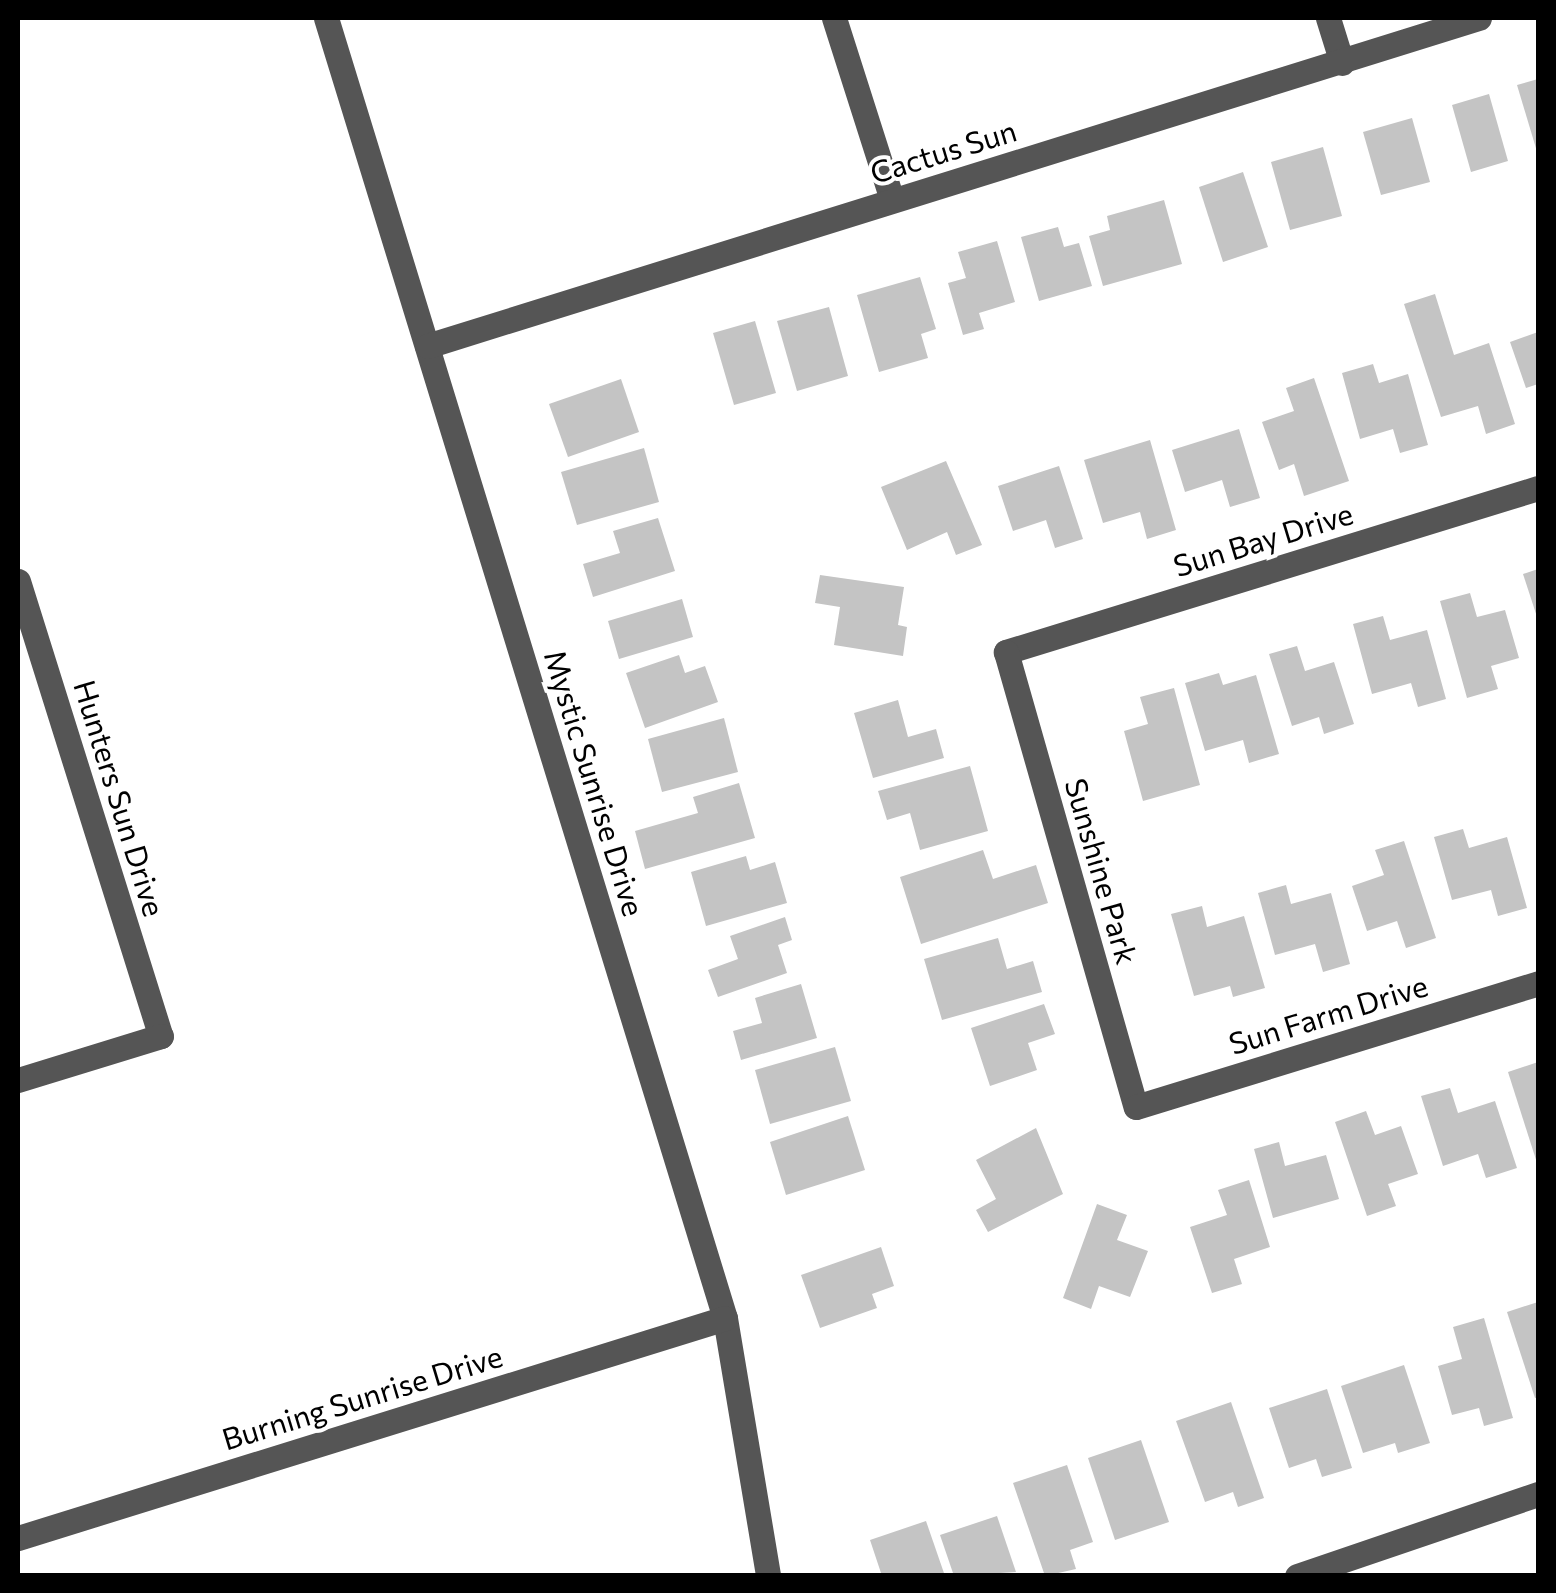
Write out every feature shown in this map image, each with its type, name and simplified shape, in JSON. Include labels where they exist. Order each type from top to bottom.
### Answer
[{"type":"street","name":"Mystic Sunrise Drive","points":[[326,18],[726,1318],[768,1576]]},
{"type":"street","points":[[834,18],[892,200]]},
{"type":"street","points":[[1328,18],[1342,63]]},
{"type":"street","name":"Cactus Sun","points":[[427,346],[1478,18]]},
{"type":"street","name":"Sun Bay Drive","points":[[1006,652],[1538,488]]},
{"type":"street","name":"Hunters Sun Drive","points":[[18,580],[161,1036],[18,1080]]},
{"type":"street","name":"Sunshine Park","points":[[1006,652],[1136,1108]]},
{"type":"street","name":"Sun Farm Drive","points":[[1136,1108],[1538,983]]},
{"type":"street","name":"Burning Sunrise Drive","points":[[18,1538],[726,1318]]},
{"type":"street","points":[[1297,1576],[1538,1494]]},
{"type":"building","points":[[1538,79],[1538,155],[1517,85]]},
{"type":"building","points":[[1489,94],[1508,161],[1471,172],[1452,105]]},
{"type":"building","points":[[1412,118],[1430,182],[1381,195],[1363,132]]},
{"type":"building","points":[[1323,147],[1342,216],[1290,230],[1271,162]]},
{"type":"building","points":[[1243,172],[1268,247],[1223,262],[1199,187]]},
{"type":"building","points":[[1164,200],[1182,264],[1103,286],[1089,236],[1110,230],[1107,216]]},
{"type":"building","points":[[1058,227],[1064,247],[1079,243],[1092,286],[1039,301],[1021,237]]},
{"type":"building","points":[[997,241],[1015,302],[979,313],[984,329],[963,335],[948,283],[966,278],[958,252]]},
{"type":"building","points":[[920,277],[936,329],[921,334],[928,358],[879,372],[857,295]]},
{"type":"building","points":[[1435,294],[1454,355],[1489,343],[1515,424],[1486,434],[1478,406],[1441,417],[1404,304]]},
{"type":"building","points":[[829,307],[848,376],[797,391],[777,321]]},
{"type":"building","points":[[755,321],[776,393],[734,405],[713,333]]},
{"type":"building","points":[[1538,332],[1538,384],[1526,388],[1510,342]]},
{"type":"building","points":[[1373,364],[1379,383],[1408,374],[1428,445],[1400,453],[1393,429],[1360,439],[1342,373]]},
{"type":"building","points":[[1314,378],[1349,481],[1304,496],[1294,464],[1279,470],[1262,422],[1294,411],[1286,388]]},
{"type":"building","points":[[621,379],[639,432],[568,457],[549,404]]},
{"type":"building","points":[[1239,429],[1260,498],[1230,507],[1222,480],[1185,492],[1172,450]]},
{"type":"building","points":[[1150,440],[1176,530],[1147,539],[1140,512],[1103,523],[1084,460]]},
{"type":"building","points":[[644,448],[659,502],[577,525],[561,472]]},
{"type":"building","points":[[946,461],[982,545],[956,555],[947,532],[907,550],[881,487]]},
{"type":"building","points":[[1059,466],[1083,539],[1055,548],[1046,520],[1013,531],[998,486]]},
{"type":"building","points":[[658,518],[675,571],[593,597],[583,564],[620,553],[613,531]]},
{"type":"building","points":[[1538,569],[1538,620],[1523,574]]},
{"type":"building","points":[[820,575],[904,587],[898,625],[907,627],[903,656],[834,645],[840,607],[815,603]]},
{"type":"building","points":[[1470,593],[1477,617],[1505,610],[1519,658],[1491,666],[1498,689],[1467,698],[1440,601]]},
{"type":"building","points":[[682,599],[693,637],[619,659],[608,621]]},
{"type":"building","points":[[1383,616],[1390,640],[1427,630],[1446,699],[1418,707],[1411,683],[1372,694],[1353,624]]},
{"type":"building","points":[[1297,646],[1305,671],[1334,662],[1354,724],[1324,734],[1319,717],[1292,726],[1269,654]]},
{"type":"building","points":[[679,655],[685,673],[705,666],[718,702],[645,728],[626,673]]},
{"type":"building","points":[[1219,673],[1223,685],[1256,675],[1279,754],[1249,763],[1243,740],[1205,751],[1185,683]]},
{"type":"building","points":[[1174,688],[1200,785],[1143,801],[1124,731],[1148,724],[1140,697]]},
{"type":"building","points":[[898,700],[908,737],[936,729],[944,758],[873,778],[854,713]]},
{"type":"building","points":[[724,718],[738,772],[662,792],[648,739]]},
{"type":"building","points":[[970,766],[988,831],[920,850],[910,813],[887,820],[878,791]]},
{"type":"building","points":[[739,783],[755,838],[645,869],[635,831],[698,813],[693,797]]},
{"type":"building","points":[[1463,829],[1469,848],[1507,837],[1527,908],[1498,916],[1491,890],[1452,900],[1434,837]]},
{"type":"building","points":[[1404,841],[1436,938],[1406,948],[1397,921],[1367,931],[1352,886],[1384,875],[1375,850]]},
{"type":"building","points":[[983,850],[993,879],[1036,865],[1048,903],[921,944],[900,877]]},
{"type":"building","points":[[746,856],[750,870],[775,862],[787,903],[706,926],[691,872]]},
{"type":"building","points":[[1286,885],[1291,904],[1331,893],[1350,964],[1323,972],[1315,944],[1275,955],[1258,893]]},
{"type":"building","points":[[1202,906],[1207,927],[1244,916],[1265,988],[1233,997],[1230,986],[1194,996],[1171,914]]},
{"type":"building","points":[[785,917],[792,940],[778,945],[787,973],[718,997],[708,970],[738,959],[730,936]]},
{"type":"building","points":[[998,938],[1007,969],[1033,961],[1042,992],[942,1020],[924,959]]},
{"type":"building","points":[[801,984],[817,1038],[741,1060],[733,1031],[762,1023],[755,998]]},
{"type":"building","points":[[1044,1004],[1055,1034],[1028,1043],[1037,1070],[990,1086],[971,1028]]},
{"type":"building","points":[[835,1047],[851,1101],[770,1124],[755,1070]]},
{"type":"building","points":[[1538,1062],[1538,1166],[1508,1072]]},
{"type":"building","points":[[1450,1088],[1458,1113],[1495,1101],[1517,1168],[1486,1178],[1478,1154],[1443,1166],[1421,1096]]},
{"type":"building","points":[[1366,1111],[1375,1135],[1401,1126],[1418,1174],[1388,1184],[1396,1206],[1367,1216],[1335,1122]]},
{"type":"building","points":[[848,1116],[865,1170],[786,1195],[770,1142]]},
{"type":"building","points":[[1036,1128],[1063,1194],[988,1232],[976,1210],[996,1199],[976,1160]]},
{"type":"building","points":[[1279,1142],[1285,1166],[1326,1155],[1339,1199],[1273,1218],[1254,1149]]},
{"type":"building","points":[[1249,1180],[1270,1247],[1234,1259],[1242,1284],[1212,1293],[1190,1227],[1227,1215],[1218,1190]]},
{"type":"building","points":[[1097,1204],[1127,1215],[1117,1240],[1148,1251],[1130,1297],[1099,1286],[1091,1309],[1063,1298]]},
{"type":"building","points":[[881,1247],[894,1286],[872,1294],[877,1308],[820,1328],[801,1275]]},
{"type":"building","points":[[1538,1302],[1538,1397],[1535,1398],[1507,1312]]},
{"type":"building","points":[[1484,1318],[1513,1418],[1484,1426],[1479,1408],[1452,1415],[1438,1366],[1462,1359],[1453,1327]]},
{"type":"building","points":[[1404,1365],[1430,1443],[1398,1453],[1395,1443],[1363,1453],[1341,1386]]},
{"type":"building","points":[[1327,1389],[1352,1468],[1322,1477],[1316,1459],[1289,1468],[1269,1408]]},
{"type":"building","points":[[1231,1402],[1264,1498],[1238,1507],[1233,1492],[1205,1502],[1176,1421]]},
{"type":"building","points":[[1141,1440],[1169,1522],[1115,1540],[1088,1458]]},
{"type":"building","points":[[1067,1465],[1093,1542],[1070,1550],[1076,1569],[1045,1576],[1013,1483]]},
{"type":"building","points":[[997,1516],[1016,1572],[954,1576],[940,1535]]},
{"type":"building","points":[[926,1521],[945,1576],[882,1576],[870,1540]]}]
